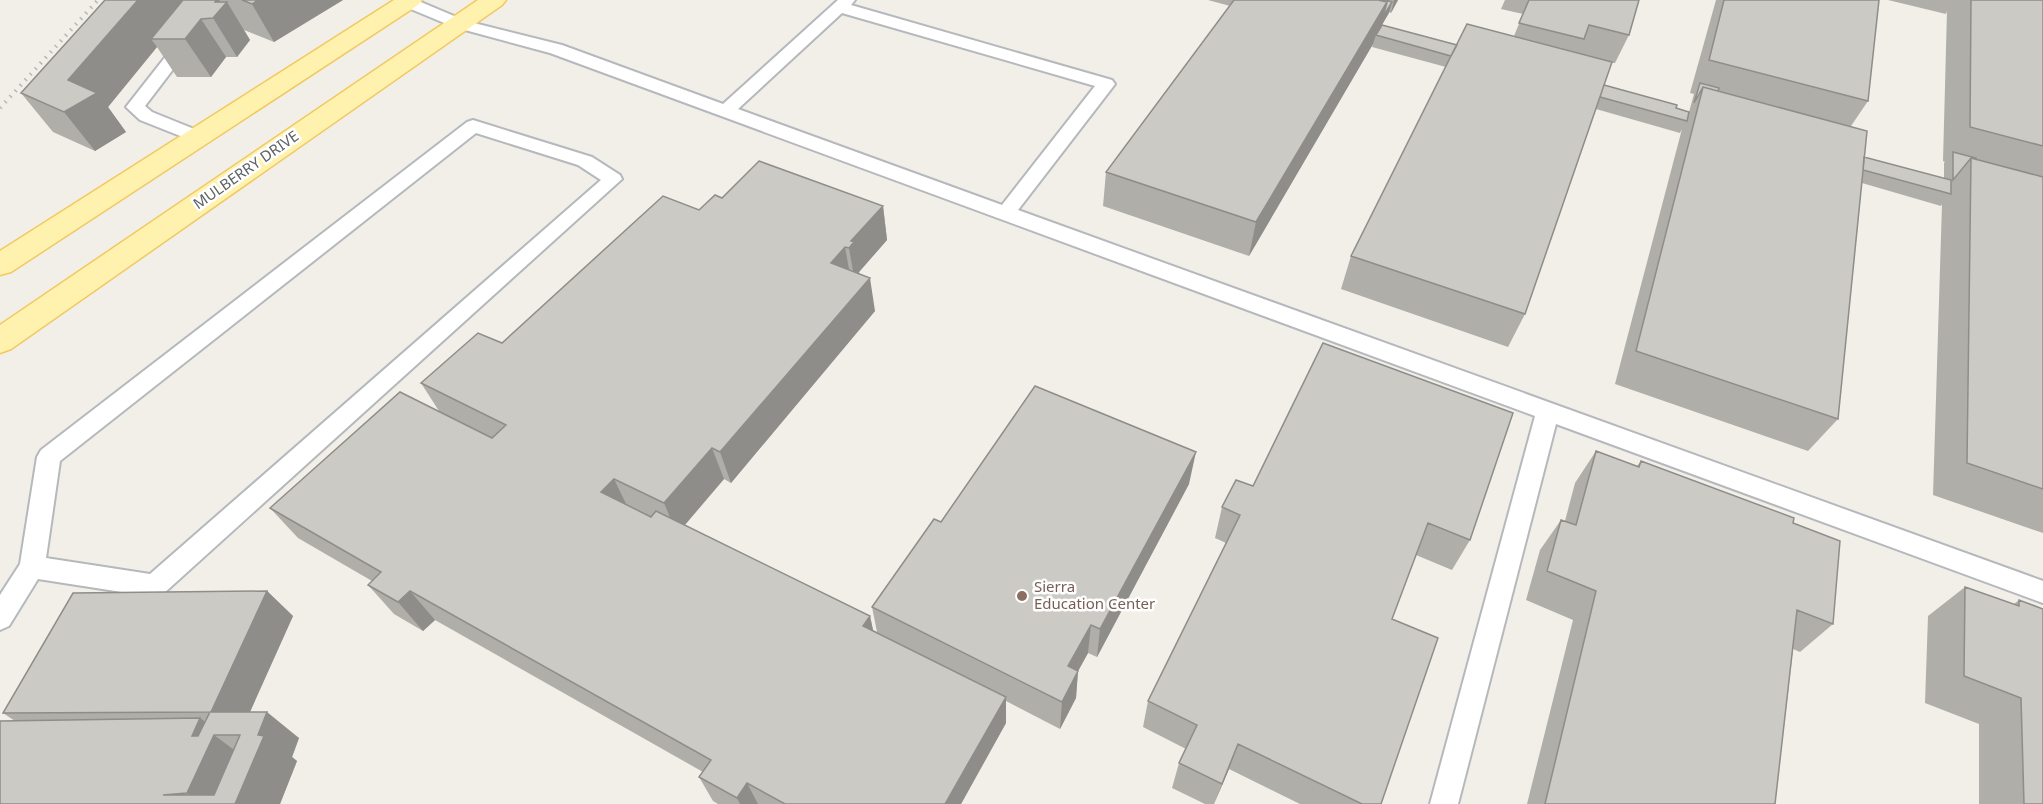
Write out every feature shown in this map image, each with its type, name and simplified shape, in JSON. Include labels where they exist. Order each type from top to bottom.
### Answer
[{"type":"main road","name":"MULBERRY DRIVE","points":[[0,341],[494,0]]},
{"type":"main road","points":[[0,265],[409,1]]},
{"type":"lane","points":[[198,137],[146,116],[135,107],[218,0]]},
{"type":"lane","points":[[409,1],[460,24],[556,49],[2043,592]]},
{"type":"lane","points":[[726,111],[843,4],[1106,84],[1006,213]]},
{"type":"lane","points":[[0,618],[32,567],[49,457],[473,126],[585,161],[613,179],[154,586],[32,567]]},
{"type":"lane","points":[[1444,804],[1548,411]]},
{"type":"building","points":[[105,0],[138,0],[68,80],[97,93],[64,112],[21,93]]},
{"type":"building","points":[[183,0],[227,2],[213,18],[201,19],[185,39],[151,39]]},
{"type":"building","points":[[242,0],[258,0],[252,4]]},
{"type":"building","points":[[1234,0],[1378,0],[1387,2],[1256,222],[1106,172]]},
{"type":"building","points":[[1378,0],[1392,2],[1383,17],[1387,2]]},
{"type":"building","points":[[1529,0],[1639,0],[1629,35],[1589,25],[1584,39],[1519,23]]},
{"type":"building","points":[[1724,0],[1879,0],[1868,101],[1709,60]]},
{"type":"building","points":[[1971,0],[2043,0],[2043,146],[1970,127]]},
{"type":"building","points":[[1467,24],[1612,62],[1525,314],[1351,256]]},
{"type":"building","points":[[1382,25],[1457,45],[1451,56],[1376,35]]},
{"type":"building","points":[[1700,83],[1719,88],[1718,91],[1703,87],[1694,103]]},
{"type":"building","points":[[1604,85],[1677,105],[1676,108],[1689,112],[1687,121],[1600,97]]},
{"type":"building","points":[[1703,87],[1867,131],[1838,419],[1636,351]]},
{"type":"building","points":[[1953,152],[1976,159],[1971,158],[1953,180]]},
{"type":"building","points":[[1864,157],[1951,180],[1951,194],[1863,170]]},
{"type":"building","points":[[1971,158],[2043,177],[2043,489],[1967,463]]},
{"type":"building","points":[[759,161],[883,206],[851,241],[854,242],[849,248],[845,247],[831,263],[870,278],[720,452],[712,448],[664,503],[614,479],[601,492],[651,517],[656,511],[870,616],[863,626],[1006,697],[945,804],[785,804],[747,783],[737,798],[699,777],[711,760],[410,591],[398,602],[368,585],[381,572],[270,508],[400,392],[492,438],[506,425],[421,383],[478,333],[502,343],[663,196],[699,210],[715,195],[722,198]]},
{"type":"building","points":[[1323,343],[1513,413],[1470,540],[1428,523],[1392,619],[1438,638],[1381,804],[1362,804],[1238,744],[1222,784],[1179,763],[1197,725],[1148,701],[1240,515],[1222,507],[1236,480],[1253,486]]},
{"type":"building","points":[[1035,386],[1196,452],[1100,629],[1091,625],[1068,666],[1078,671],[1062,702],[872,607],[934,519],[941,522]]},
{"type":"building","points":[[1596,451],[1639,467],[1641,461],[1794,518],[1793,523],[1840,541],[1833,624],[1797,610],[1775,804],[1545,804],[1596,591],[1547,571],[1561,520],[1576,525]]},
{"type":"building","points":[[1965,587],[2019,606],[2019,600],[2043,609],[2043,804],[2024,804],[2021,698],[1964,676]]},
{"type":"building","points":[[267,591],[211,712],[3,713],[73,593]]},
{"type":"building","points":[[210,712],[267,712],[258,735],[264,736],[235,804],[0,804],[0,721],[200,718],[192,736],[198,736]],"holes":[[[214,735],[240,735],[214,795],[163,795],[187,793]]]},
{"type":"railway","points":[[0,108],[98,0]]},
{"type":"place","name":"Sierra Education Center","points":[[1022,596]]}]
